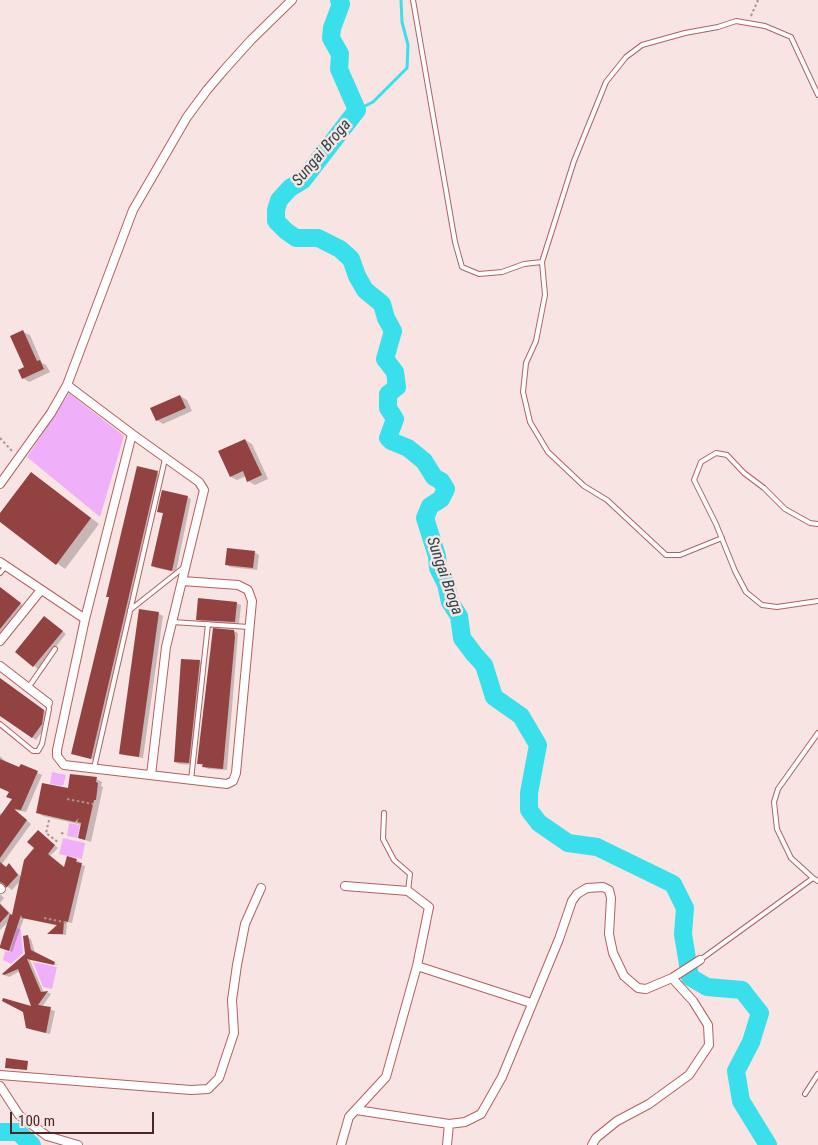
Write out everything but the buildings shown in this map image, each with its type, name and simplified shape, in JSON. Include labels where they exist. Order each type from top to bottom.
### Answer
[{"type":"street","points":[[0,484],[51,413],[67,385],[133,210],[187,117],[207,90],[252,40],[292,0]]},
{"type":"street","points":[[67,385],[165,459],[199,482],[204,490],[166,647],[151,775]]},
{"type":"street","points":[[132,434],[85,619],[57,756],[64,765],[226,784],[233,781],[236,772],[252,601],[248,590],[238,585],[182,581]]},
{"type":"street","points":[[3,564],[85,619]]},
{"type":"street","points":[[0,641],[41,590]]},
{"type":"street","points":[[0,666],[48,703]]},
{"type":"street","points":[[341,1145],[349,1117],[386,1077],[417,966],[429,907],[408,891],[345,886]]},
{"type":"street","points":[[356,1110],[449,1124],[465,1122],[481,1114],[502,1077],[531,1002],[559,939],[572,901],[577,894],[587,888],[603,887],[609,890],[611,898],[609,934],[612,953],[624,976],[638,988],[646,989],[675,976],[700,960]]},
{"type":"street","points":[[0,1074],[191,1090],[208,1089],[219,1078],[234,1033],[232,1000],[237,965],[245,924],[261,888]]},
{"type":"street","points":[[417,966],[531,1002]]},
{"type":"street","points":[[592,1145],[596,1138],[617,1121],[649,1104],[689,1075],[709,1045],[708,1025],[675,976]]},
{"type":"street","points":[[0,1086],[18,1115],[47,1136],[78,1145]]},
{"type":"street","points":[[447,1145],[449,1124]]},
{"type":"lane","points":[[413,0],[455,242],[462,267],[480,274],[502,272],[524,264],[542,262]]},
{"type":"lane","points":[[722,538],[688,553],[666,556],[607,500],[584,486],[548,452],[530,422],[523,392],[526,363],[536,340],[545,295],[542,262],[574,161],[606,82],[626,57],[642,45],[736,21],[766,26],[791,37],[818,95]]},
{"type":"lane","points":[[818,524],[810,523],[785,509],[764,488],[744,473],[727,455],[716,453],[701,462],[694,480],[746,592],[762,605],[777,607],[818,602]]},
{"type":"lane","points":[[94,768],[165,459]]},
{"type":"lane","points":[[0,573],[3,564]]},
{"type":"lane","points":[[130,610],[186,566]]},
{"type":"lane","points":[[172,622],[250,627]]},
{"type":"lane","points":[[190,780],[208,624]]},
{"type":"lane","points":[[28,688],[55,649]]},
{"type":"lane","points":[[0,724],[33,751],[38,751],[42,744],[49,709],[48,703]]},
{"type":"lane","points":[[818,733],[778,789],[774,802],[777,828],[792,858],[818,881]]},
{"type":"lane","points":[[384,813],[383,839],[394,860],[410,874],[408,891]]},
{"type":"lane","points":[[700,960],[813,878]]},
{"type":"lane","points":[[805,1094],[818,1074]]},
{"type":"path","points":[[749,23],[758,0]]},
{"type":"path","points":[[0,438],[19,459]]},
{"type":"path","points":[[68,799],[92,804]]},
{"type":"path","points":[[49,820],[46,833],[59,843]]},
{"type":"path","points":[[61,833],[66,834]]},
{"type":"path","points":[[44,918],[68,923]]},
{"type":"shaded area","points":[[69,393],[124,436],[100,517],[27,457]]},
{"type":"shaded area","points":[[52,772],[66,775],[63,786],[50,784]]},
{"type":"shaded area","points":[[69,823],[80,825],[77,838],[67,836]]},
{"type":"shaded area","points":[[63,838],[85,843],[82,859],[59,854]]},
{"type":"shaded area","points":[[17,928],[21,930],[23,953],[11,964],[3,960],[5,951],[10,952]]},
{"type":"shaded area","points":[[33,962],[57,967],[52,989],[43,987]]},
{"type":"waterway","name":"Sungai Broga","points":[[339,0],[341,4],[332,28],[331,38],[340,54],[339,69],[357,110],[303,180],[290,188],[279,200],[276,210],[276,221],[296,238],[318,238],[340,249],[351,259],[357,276],[365,290],[382,304],[386,318],[393,331],[385,359],[395,372],[397,387],[388,394],[388,408],[395,419],[388,438],[408,448],[424,461],[434,477],[441,481],[446,489],[441,499],[430,506],[425,518],[437,556],[438,568],[446,584],[450,602],[459,616],[462,638],[484,665],[494,697],[521,716],[538,745],[529,793],[529,810],[539,823],[568,843],[597,847],[673,884],[685,908],[683,934],[690,977],[707,987],[742,990],[760,1013],[751,1042],[736,1071],[741,1101],[768,1145]]},
{"type":"waterway","points":[[357,110],[373,102],[407,68],[408,45],[402,22],[401,0]]},
{"type":"waterway","points":[[0,1132],[18,1132],[32,1145]]}]
